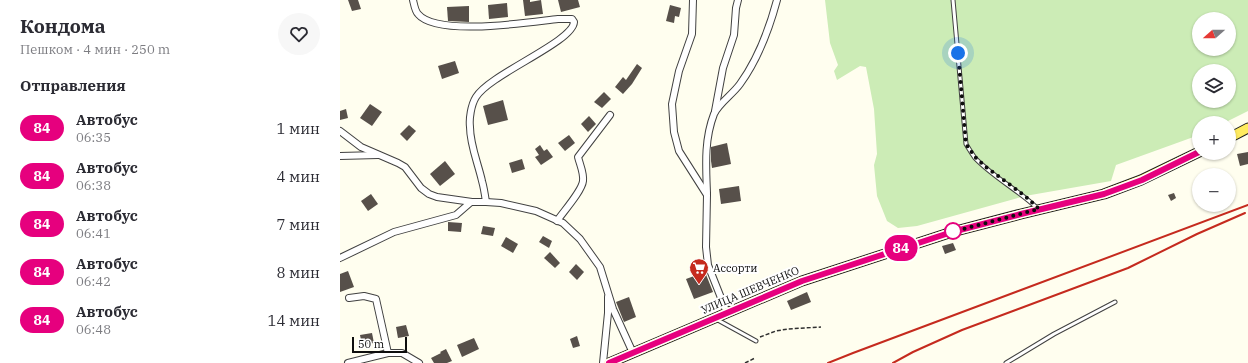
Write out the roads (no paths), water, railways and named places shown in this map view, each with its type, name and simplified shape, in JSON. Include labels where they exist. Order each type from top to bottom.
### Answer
[{"type":"main road","points":[[1236,134],[1248,128]]},
{"type":"main road","name":"УЛИЦА ШЕВЧЕНКО","points":[[612,362],[802,281],[952,232],[1039,209],[1104,194],[1142,180],[1192,155]]},
{"type":"street","points":[[413,0],[418,14],[426,21],[439,24],[471,27],[558,18],[572,19],[574,22],[574,26],[571,30],[546,49],[516,66],[489,85],[476,97],[470,127],[486,202]]},
{"type":"street","points":[[694,0],[692,34],[679,71],[672,104],[674,132],[679,151],[707,195]]},
{"type":"street","points":[[727,313],[708,264],[706,247],[706,148],[723,68],[734,35],[738,0]]},
{"type":"street","points":[[714,114],[740,84],[754,61],[762,46],[777,0]]},
{"type":"street","points":[[557,221],[576,196],[583,183],[582,171],[578,157],[610,115]]},
{"type":"street","points":[[340,131],[361,147],[405,167],[422,188],[429,194],[437,197],[472,202],[501,203],[536,211],[563,223],[580,239],[600,267],[613,309],[633,353]]},
{"type":"street","points":[[340,156],[380,155]]},
{"type":"street","points":[[340,258],[394,232],[456,215],[472,202]]},
{"type":"street","points":[[603,363],[608,313],[608,290]]},
{"type":"street","points":[[349,298],[364,296],[376,299],[388,353]]},
{"type":"street","points":[[348,363],[388,353],[402,353],[419,363]]},
{"type":"lane","points":[[953,0],[966,144],[975,157],[986,167],[1025,196],[1039,209]]},
{"type":"lane","points":[[1006,363],[1054,334],[1115,302]]},
{"type":"lane","points":[[714,318],[755,341]]},
{"type":"railway","points":[[828,363],[1248,205]]},
{"type":"railway","points":[[893,363],[913,352],[962,330],[1128,268],[1197,234],[1245,213]]},
{"type":"place","name":"Ассорти","points":[[699,285]]}]
